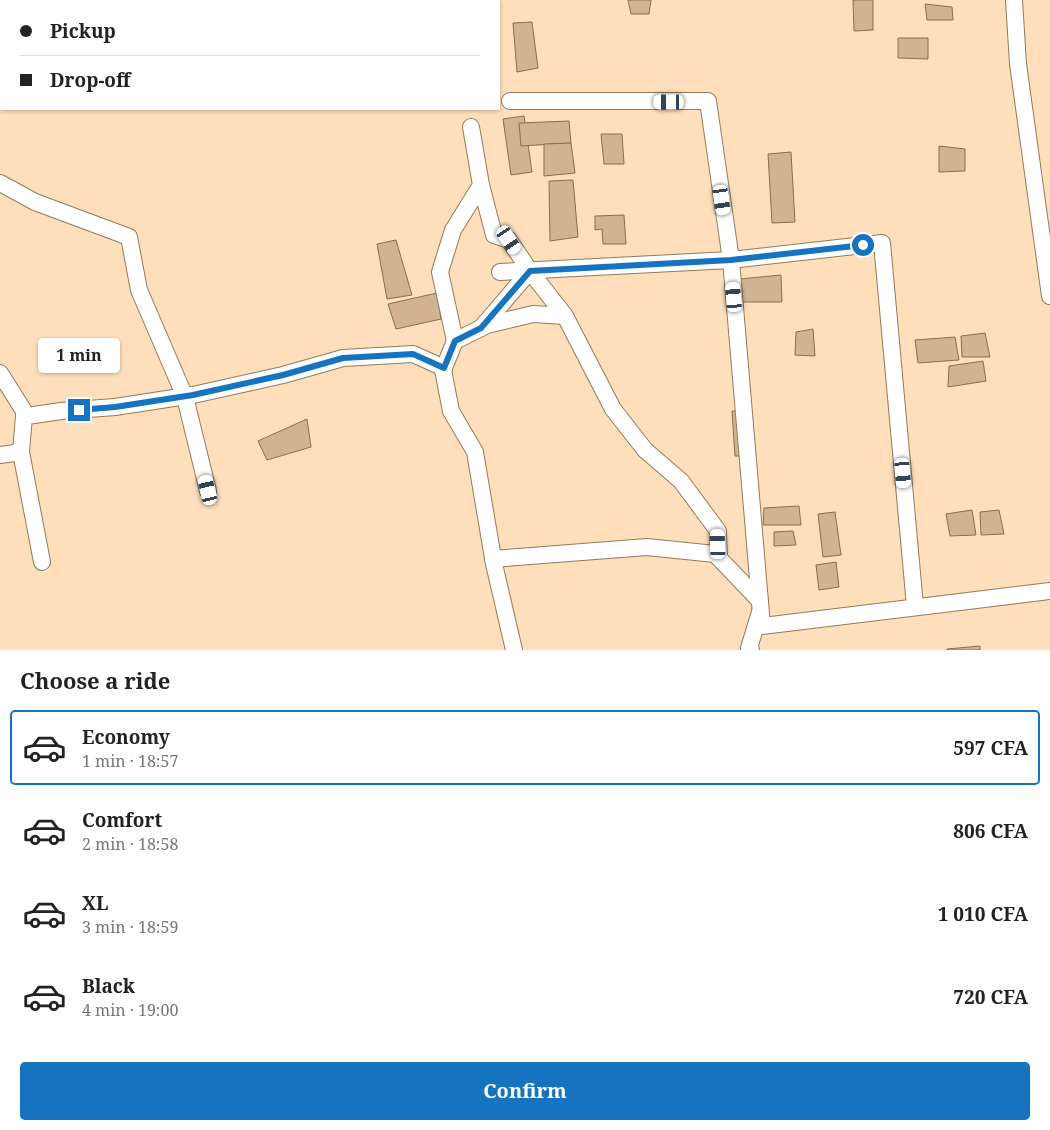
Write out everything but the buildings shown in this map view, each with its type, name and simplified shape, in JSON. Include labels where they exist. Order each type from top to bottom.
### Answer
[{"type":"street","points":[[1014,0],[1018,64],[1050,296]]},
{"type":"street","points":[[510,102],[708,102],[731,260],[762,626],[1050,591]]},
{"type":"street","points":[[471,127],[481,185],[494,235],[509,240],[565,316],[613,409],[645,450],[681,481],[718,531],[719,558]]},
{"type":"street","points":[[0,184],[35,202],[129,237],[139,290],[185,397],[208,490]]},
{"type":"street","points":[[481,185],[454,230],[440,272],[455,341],[444,368],[451,411],[475,452],[493,559],[514,650]]},
{"type":"street","points":[[500,272],[731,260],[882,243],[916,606]]},
{"type":"street","points":[[481,328],[530,271]]},
{"type":"street","points":[[455,341],[488,325],[534,314],[565,316]]},
{"type":"street","points":[[42,562],[21,452],[24,416],[115,407],[185,397],[283,375],[343,358],[413,354],[444,368]]},
{"type":"street","points":[[0,373],[27,416]]},
{"type":"street","points":[[0,455],[21,452]]},
{"type":"street","points":[[493,559],[647,547],[715,554],[761,604]]},
{"type":"street","points":[[751,650],[749,648],[761,604]]},
{"type":"route","points":[[79,410],[115,407],[193,395],[283,375],[343,358],[413,354],[444,368],[455,341],[481,328],[530,271],[731,260],[863,245]]}]
